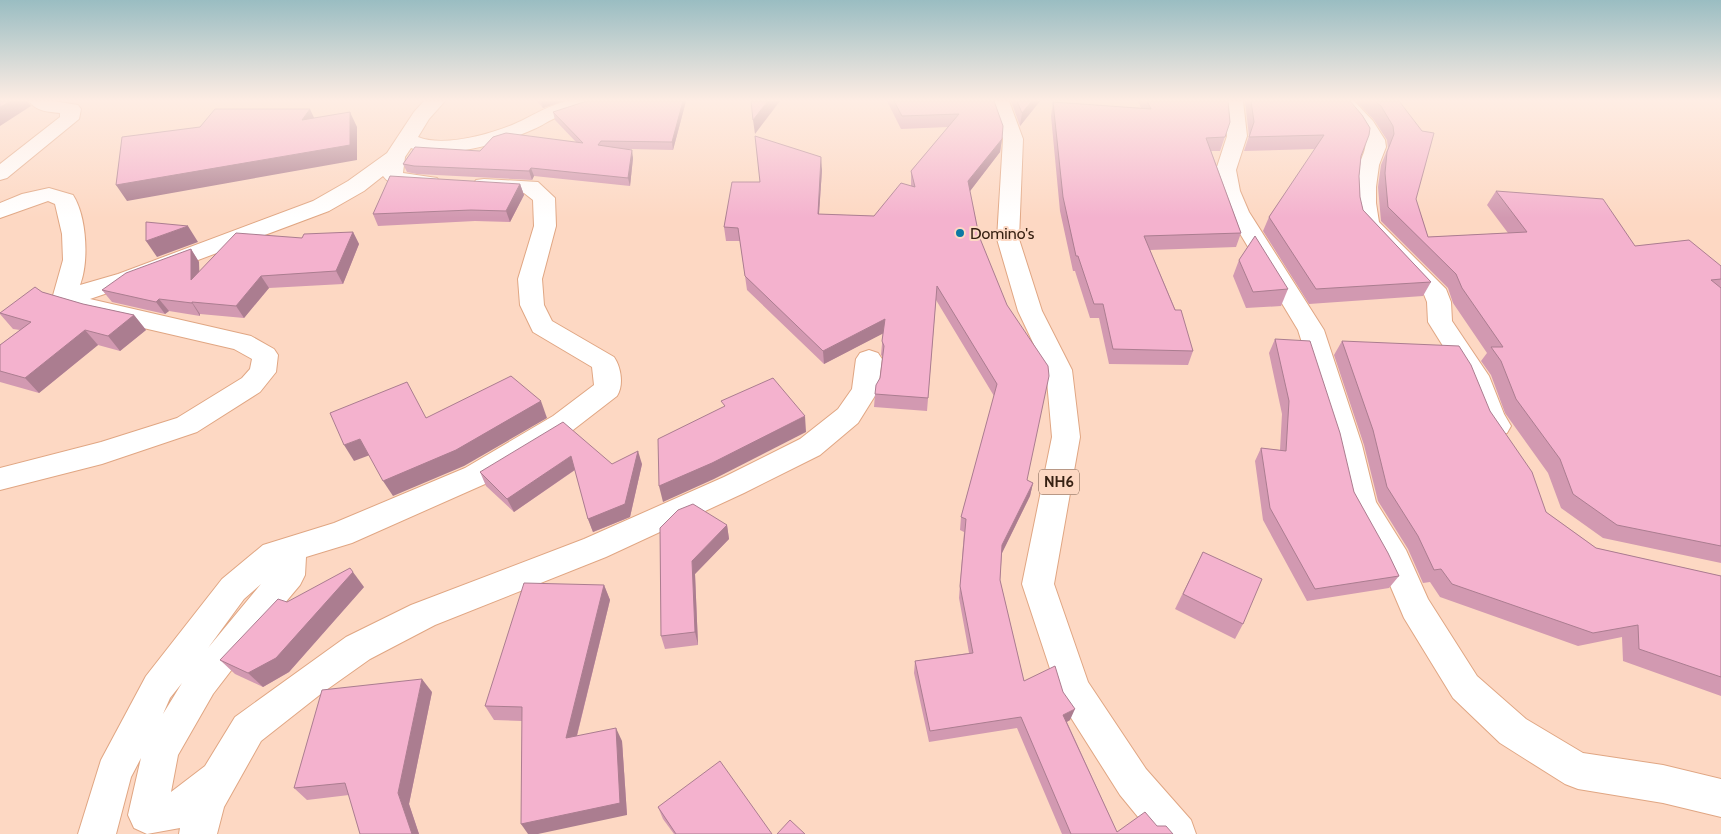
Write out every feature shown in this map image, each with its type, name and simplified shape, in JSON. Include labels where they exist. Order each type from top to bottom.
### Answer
[{"type":"main road","points":[[0,174],[43,140]]},
{"type":"main road","points":[[64,299],[126,280],[321,206],[356,186],[400,148],[405,140]]},
{"type":"main road","points":[[400,148],[444,147],[480,140]]},
{"type":"main road","name":"NH6","points":[[1013,140],[1008,239],[1030,311],[1059,370],[1066,437],[1056,500],[1038,584],[1073,690],[1133,782],[1177,834]]},
{"type":"main road","points":[[1236,140],[1226,170],[1229,191],[1238,212],[1311,330],[1348,445],[1362,504],[1394,558],[1416,608],[1465,687],[1513,731],[1578,771],[1663,784],[1721,798]]},
{"type":"main road","points":[[1375,140],[1376,150],[1369,164],[1366,192],[1366,217],[1369,224],[1434,289],[1438,302],[1440,322],[1476,376],[1492,417],[1513,448]]},
{"type":"main road","points":[[97,834],[114,773],[158,687],[233,589],[274,554],[341,534],[475,476],[563,423],[608,389],[605,363],[542,326],[532,305],[530,279],[545,226],[544,198],[530,187],[398,180],[392,174],[400,148]]},
{"type":"main road","points":[[0,210],[48,194],[65,200],[73,232],[74,267],[66,286],[64,299]]},
{"type":"main road","points":[[0,479],[102,453],[187,425],[251,385],[262,372],[265,355],[242,342],[96,309],[64,299]]},
{"type":"main road","points":[[198,834],[206,803],[220,775],[248,729],[358,648],[423,615],[596,548],[734,485],[810,447],[848,416],[865,391],[869,359]]},
{"type":"main road","points":[[220,775],[180,809],[146,815],[161,750],[201,683],[251,619],[290,575],[292,549]]},
{"type":"building","points":[[122,140],[350,140],[350,145],[116,185]]},
{"type":"building","points":[[490,140],[559,140],[583,143],[580,140],[673,140],[672,142],[601,141],[598,145],[632,150],[628,178],[531,168],[529,171],[403,164],[415,147],[480,151]]},
{"type":"building","points":[[755,140],[767,140],[821,157],[818,214],[874,216],[901,183],[915,187],[911,171],[937,140],[1001,140],[968,181],[979,236],[1007,305],[1048,366],[1049,376],[1027,480],[1033,483],[1002,545],[1000,580],[1024,681],[1055,666],[1063,692],[1075,709],[1063,715],[1117,832],[1145,812],[1157,826],[1166,826],[1173,834],[1071,834],[1021,717],[930,731],[915,661],[973,653],[960,586],[966,519],[961,517],[997,384],[937,286],[928,398],[875,394],[876,385],[880,378],[885,319],[823,351],[745,276],[738,228],[724,227],[732,182],[760,182]]},
{"type":"building","points":[[1057,140],[1207,140],[1241,233],[1144,236],[1175,310],[1181,310],[1193,351],[1113,349],[1103,304],[1094,304],[1078,256],[1076,256],[1063,197]]},
{"type":"building","points":[[1321,140],[1367,140],[1361,156],[1359,176],[1363,210],[1431,282],[1316,289],[1269,217]]},
{"type":"building","points":[[1392,140],[1432,140],[1416,199],[1428,237],[1527,232],[1496,191],[1603,199],[1635,246],[1689,240],[1721,266],[1721,279],[1711,280],[1721,288],[1721,546],[1617,525],[1573,494],[1560,459],[1516,399],[1501,361],[1491,347],[1503,347],[1462,288],[1456,274],[1388,207],[1385,173],[1387,152]]},
{"type":"building","points":[[390,176],[520,184],[506,211],[471,210],[373,214]]},
{"type":"building","points":[[146,222],[188,226],[146,241]]},
{"type":"building","points":[[353,232],[336,271],[261,276],[236,306],[159,299],[156,302],[102,290],[126,273],[191,249],[191,280],[236,233],[302,238],[304,234]]},
{"type":"building","points":[[1255,236],[1288,289],[1253,292],[1239,260]]},
{"type":"building","points":[[35,287],[42,292],[83,304],[134,315],[108,336],[85,330],[25,378],[0,371],[0,345],[31,322],[0,313]]},
{"type":"building","points":[[1275,339],[1310,341],[1340,433],[1354,492],[1399,576],[1315,589],[1270,508],[1261,448],[1286,451],[1289,401]]},
{"type":"building","points":[[1342,341],[1459,346],[1471,365],[1490,411],[1532,472],[1546,512],[1596,548],[1721,576],[1721,677],[1639,649],[1638,625],[1593,633],[1452,584],[1441,569],[1434,570],[1418,536],[1387,487],[1373,430]]},
{"type":"building","points":[[511,376],[541,401],[456,450],[383,481],[360,439],[344,445],[330,413],[407,382],[426,418]]},
{"type":"building","points":[[773,378],[805,416],[712,463],[659,486],[658,439],[725,406],[721,401]]},
{"type":"building","points":[[563,422],[612,464],[638,451],[625,504],[588,519],[571,456],[507,499],[480,472]]},
{"type":"building","points":[[693,504],[727,525],[692,561],[695,632],[661,636],[660,528],[678,510]]},
{"type":"building","points":[[1203,552],[1262,579],[1243,624],[1183,594]]},
{"type":"building","points":[[350,568],[353,572],[276,658],[248,673],[220,660],[278,599],[287,602]]},
{"type":"building","points":[[524,583],[604,585],[566,738],[616,728],[620,803],[521,824],[522,707],[485,706]]},
{"type":"building","points":[[422,679],[398,793],[412,834],[360,834],[345,783],[294,788],[322,690]]},
{"type":"building","points":[[720,761],[772,834],[676,834],[658,807]]},
{"type":"building","points":[[790,820],[805,834],[777,834]]},
{"type":"place","name":"Domino's","points":[[960,233]]}]
